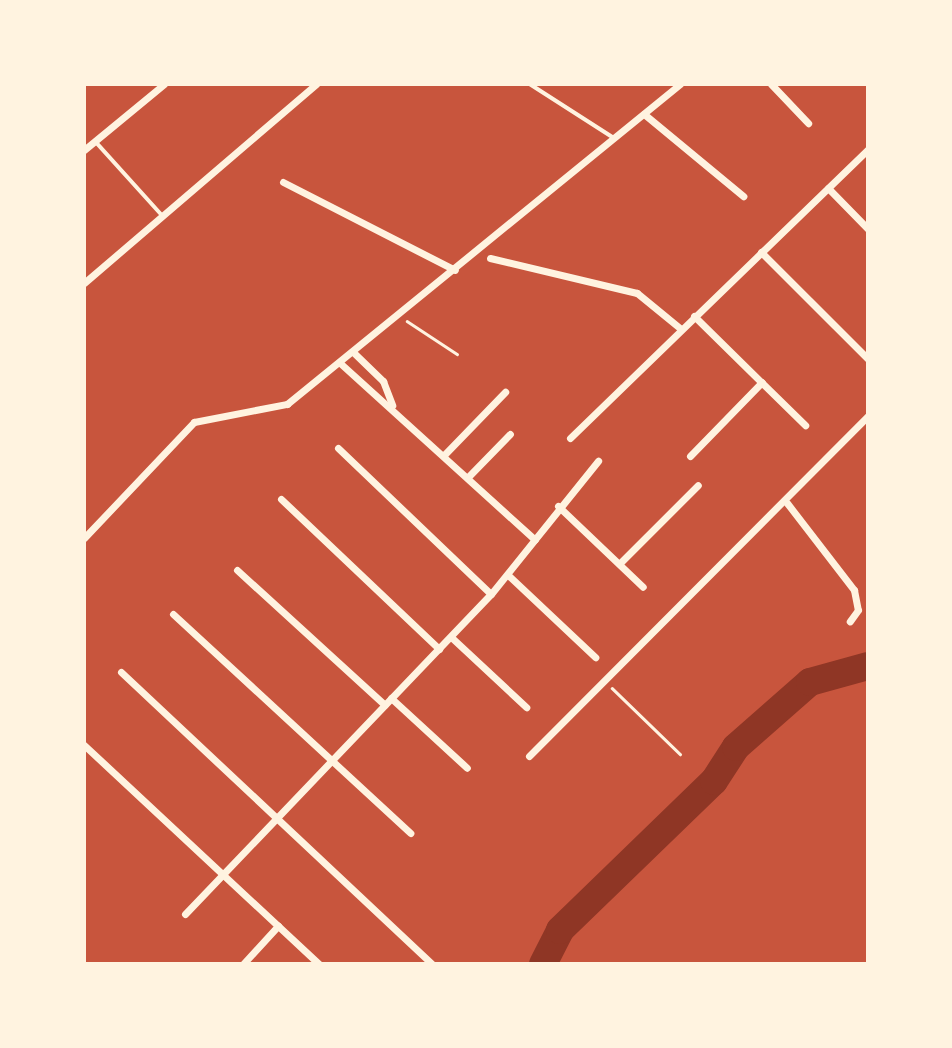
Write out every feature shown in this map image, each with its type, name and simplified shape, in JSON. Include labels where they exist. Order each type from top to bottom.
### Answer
[{"type":"street","points":[[84,150],[164,84]]},
{"type":"street","points":[[84,538],[194,422],[286,404],[399,316],[680,84]]},
{"type":"street","points":[[771,84],[808,123]]},
{"type":"street","points":[[84,283],[310,86]]},
{"type":"street","points":[[644,114],[743,195]]},
{"type":"street","points":[[570,438],[868,149]]},
{"type":"street","points":[[283,182],[455,270]]},
{"type":"street","points":[[828,188],[868,229]]},
{"type":"street","points":[[761,252],[868,359]]},
{"type":"street","points":[[490,258],[637,293],[681,329]]},
{"type":"street","points":[[695,316],[806,425]]},
{"type":"street","points":[[353,352],[383,382],[392,405]]},
{"type":"street","points":[[340,363],[392,405],[535,540]]},
{"type":"street","points":[[690,456],[762,382]]},
{"type":"street","points":[[444,455],[505,392]]},
{"type":"street","points":[[529,756],[787,502],[868,415]]},
{"type":"street","points":[[468,477],[510,435]]},
{"type":"street","points":[[338,449],[491,594]]},
{"type":"street","points":[[185,914],[491,594],[535,540],[558,506],[598,461]]},
{"type":"street","points":[[620,563],[698,485]]},
{"type":"street","points":[[281,499],[439,649]]},
{"type":"street","points":[[787,502],[854,590],[858,610],[850,621]]},
{"type":"street","points":[[558,506],[643,587]]},
{"type":"street","points":[[237,570],[385,705]]},
{"type":"street","points":[[508,575],[595,657]]},
{"type":"street","points":[[173,614],[410,833]]},
{"type":"street","points":[[451,637],[526,707]]},
{"type":"street","points":[[121,672],[432,964]]},
{"type":"street","points":[[391,698],[467,768]]},
{"type":"street","points":[[84,745],[319,964]]},
{"type":"street","points":[[243,964],[278,926]]},
{"type":"lane","points":[[530,84],[615,138]]},
{"type":"lane","points":[[95,141],[162,216]]},
{"type":"path","points":[[399,316],[457,354]]},
{"type":"path","points":[[605,681],[680,754]]},
{"type":"waterway","points":[[543,964],[560,930],[714,781],[736,747],[810,682],[868,666]]}]
